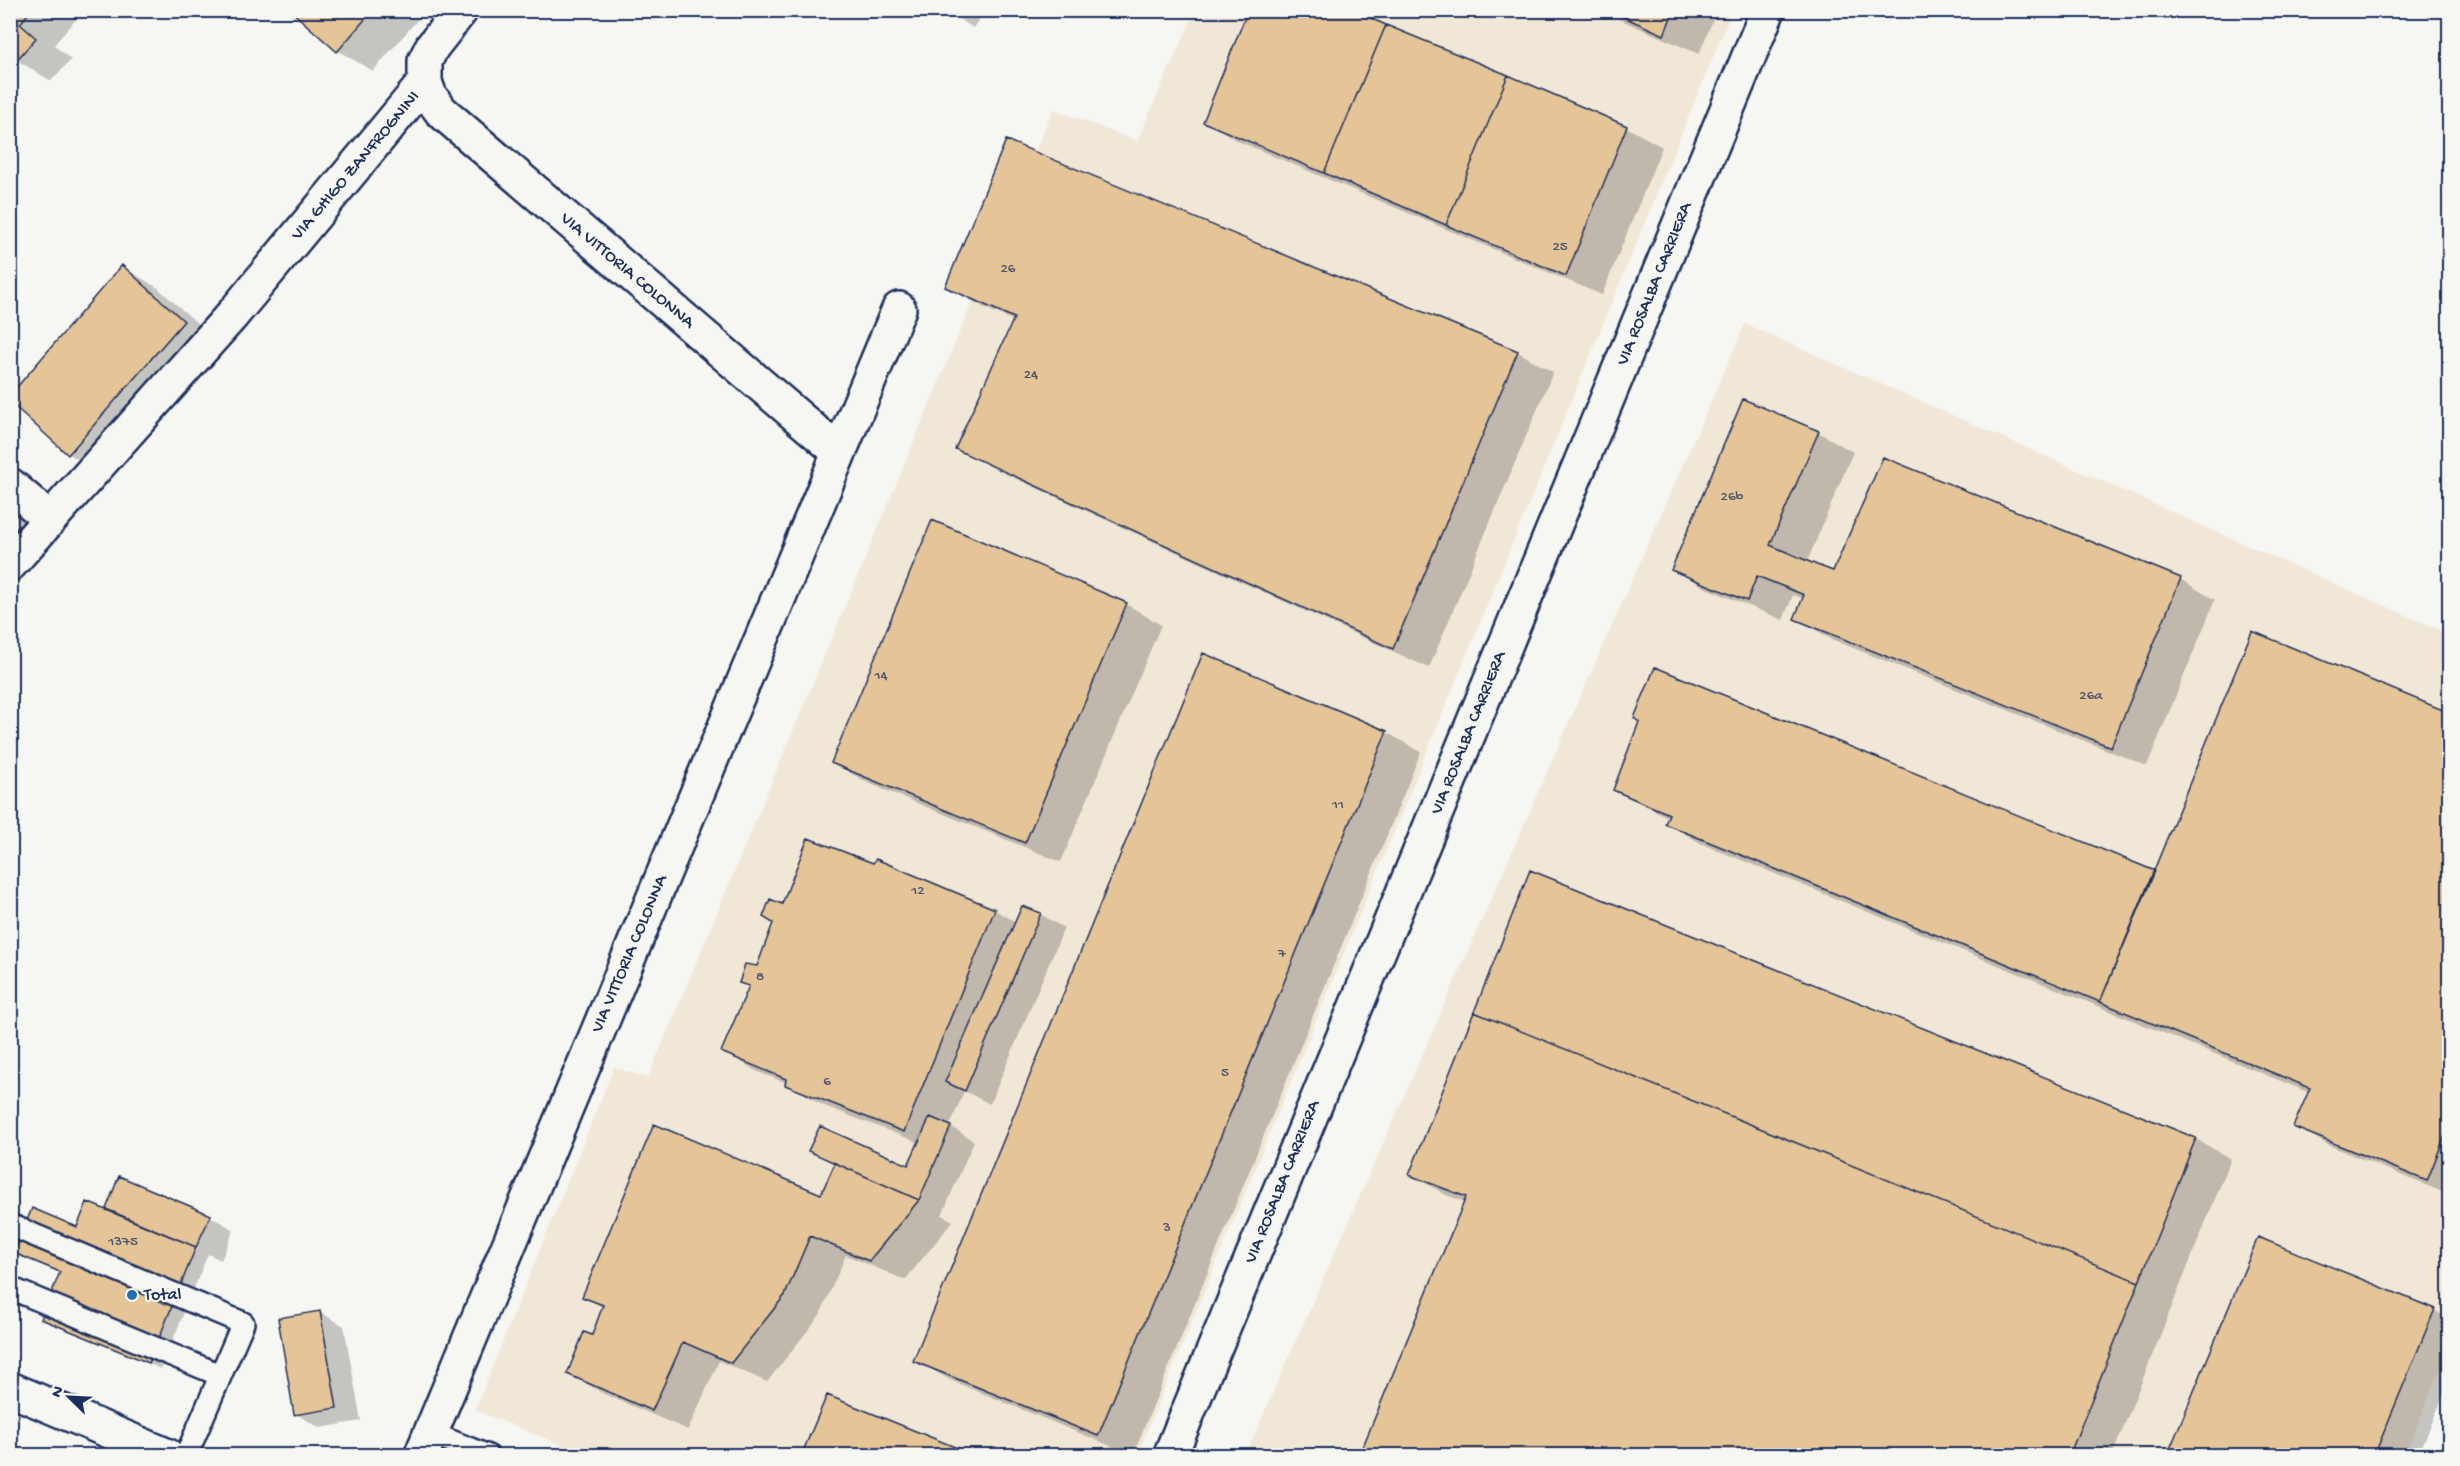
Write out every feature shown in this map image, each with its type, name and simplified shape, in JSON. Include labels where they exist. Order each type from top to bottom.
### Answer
[{"type":"street","name":"VIA GHIGO ZANFROGNINI","points":[[10,564],[233,314],[424,82],[425,61],[461,10]]},
{"type":"street","name":"VIA ROSALBA CARRIERA","points":[[1170,1455],[1768,10]]},
{"type":"street","name":"VIA VITTORIA COLONNA","points":[[424,82],[441,111],[839,452]]},
{"type":"street","name":"VIA VITTORIA COLONNA","points":[[426,1444],[899,309]]},
{"type":"street","points":[[10,485],[50,519]]},
{"type":"street","points":[[10,1389],[168,1455]]},
{"type":"lane","points":[[10,1225],[243,1323],[186,1455]]},
{"type":"lane","points":[[10,1288],[220,1375]]},
{"type":"lane","points":[[426,1444],[488,1455]]},
{"type":"shaded area","points":[[1195,11],[1732,11],[1137,1455],[586,1455],[475,1410],[614,1067],[648,1078],[1053,109],[1137,141]]},
{"type":"shaded area","points":[[1745,324],[2449,634],[2449,1349],[2405,1455],[1245,1456]]},
{"type":"building","points":[[10,10],[31,10],[20,24],[36,38],[15,62],[10,58]]},
{"type":"building","points":[[290,10],[373,10],[337,52]]},
{"type":"building","points":[[1248,10],[1352,10],[1386,25],[1324,173],[1203,122]]},
{"type":"building","points":[[1608,10],[1674,10],[1664,35]]},
{"type":"building","points":[[1386,25],[1508,75],[1446,225],[1324,173]]},
{"type":"building","points":[[1508,75],[1627,126],[1566,276],[1446,225]]},
{"type":"building","points":[[1006,140],[1518,351],[1393,649],[955,449],[1014,318],[945,287]]},
{"type":"building","points":[[122,265],[184,321],[68,455],[10,402],[10,395]]},
{"type":"building","points":[[1743,399],[1819,431],[1770,545],[1817,565],[1833,571],[1883,457],[2181,578],[2111,747],[1794,619],[1804,595],[1757,576],[1747,601],[1671,570]]},
{"type":"building","points":[[10,500],[20,509],[10,520]]},
{"type":"building","points":[[932,520],[1127,603],[1025,843],[831,763]]},
{"type":"building","points":[[2252,631],[2450,713],[2450,1123],[2427,1181],[2293,1127],[2310,1088],[2100,1002]]},
{"type":"building","points":[[1203,653],[1387,731],[1098,1436],[913,1361]]},
{"type":"building","points":[[1655,667],[2155,871],[2100,1002],[1665,824],[1669,814],[1613,790],[1639,722],[1634,718]]},
{"type":"building","points":[[808,838],[873,863],[876,859],[995,909],[904,1132],[785,1085],[786,1079],[721,1052],[749,986],[739,983],[745,964],[757,966],[773,923],[763,917],[770,899],[782,904]]},
{"type":"building","points":[[1530,870],[2196,1138],[2139,1282],[1474,1012]]},
{"type":"building","points":[[1022,906],[1041,913],[965,1091],[945,1082]]},
{"type":"building","points":[[1474,1012],[2139,1282],[2069,1456],[1359,1456],[1466,1197],[1409,1175]]},
{"type":"building","points":[[930,1117],[951,1126],[919,1200],[808,1151],[820,1126],[908,1165]]},
{"type":"building","points":[[654,1124],[821,1194],[835,1163],[919,1200],[869,1261],[810,1236],[785,1295],[731,1363],[683,1342],[652,1411],[567,1374],[584,1332],[592,1335],[603,1305],[582,1297]]},
{"type":"building","points":[[119,1176],[211,1215],[196,1247],[106,1209]]},
{"type":"building","points":[[87,1202],[196,1247],[149,1363],[41,1319],[60,1272],[14,1253],[32,1208],[77,1227]]},
{"type":"building","points":[[2258,1237],[2435,1309],[2374,1456],[2167,1456]]},
{"type":"building","points":[[320,1311],[337,1408],[294,1415],[278,1318]]},
{"type":"building","points":[[827,1395],[977,1456],[801,1456]]},
{"type":"place","name":"Total","points":[[132,1295]]}]
